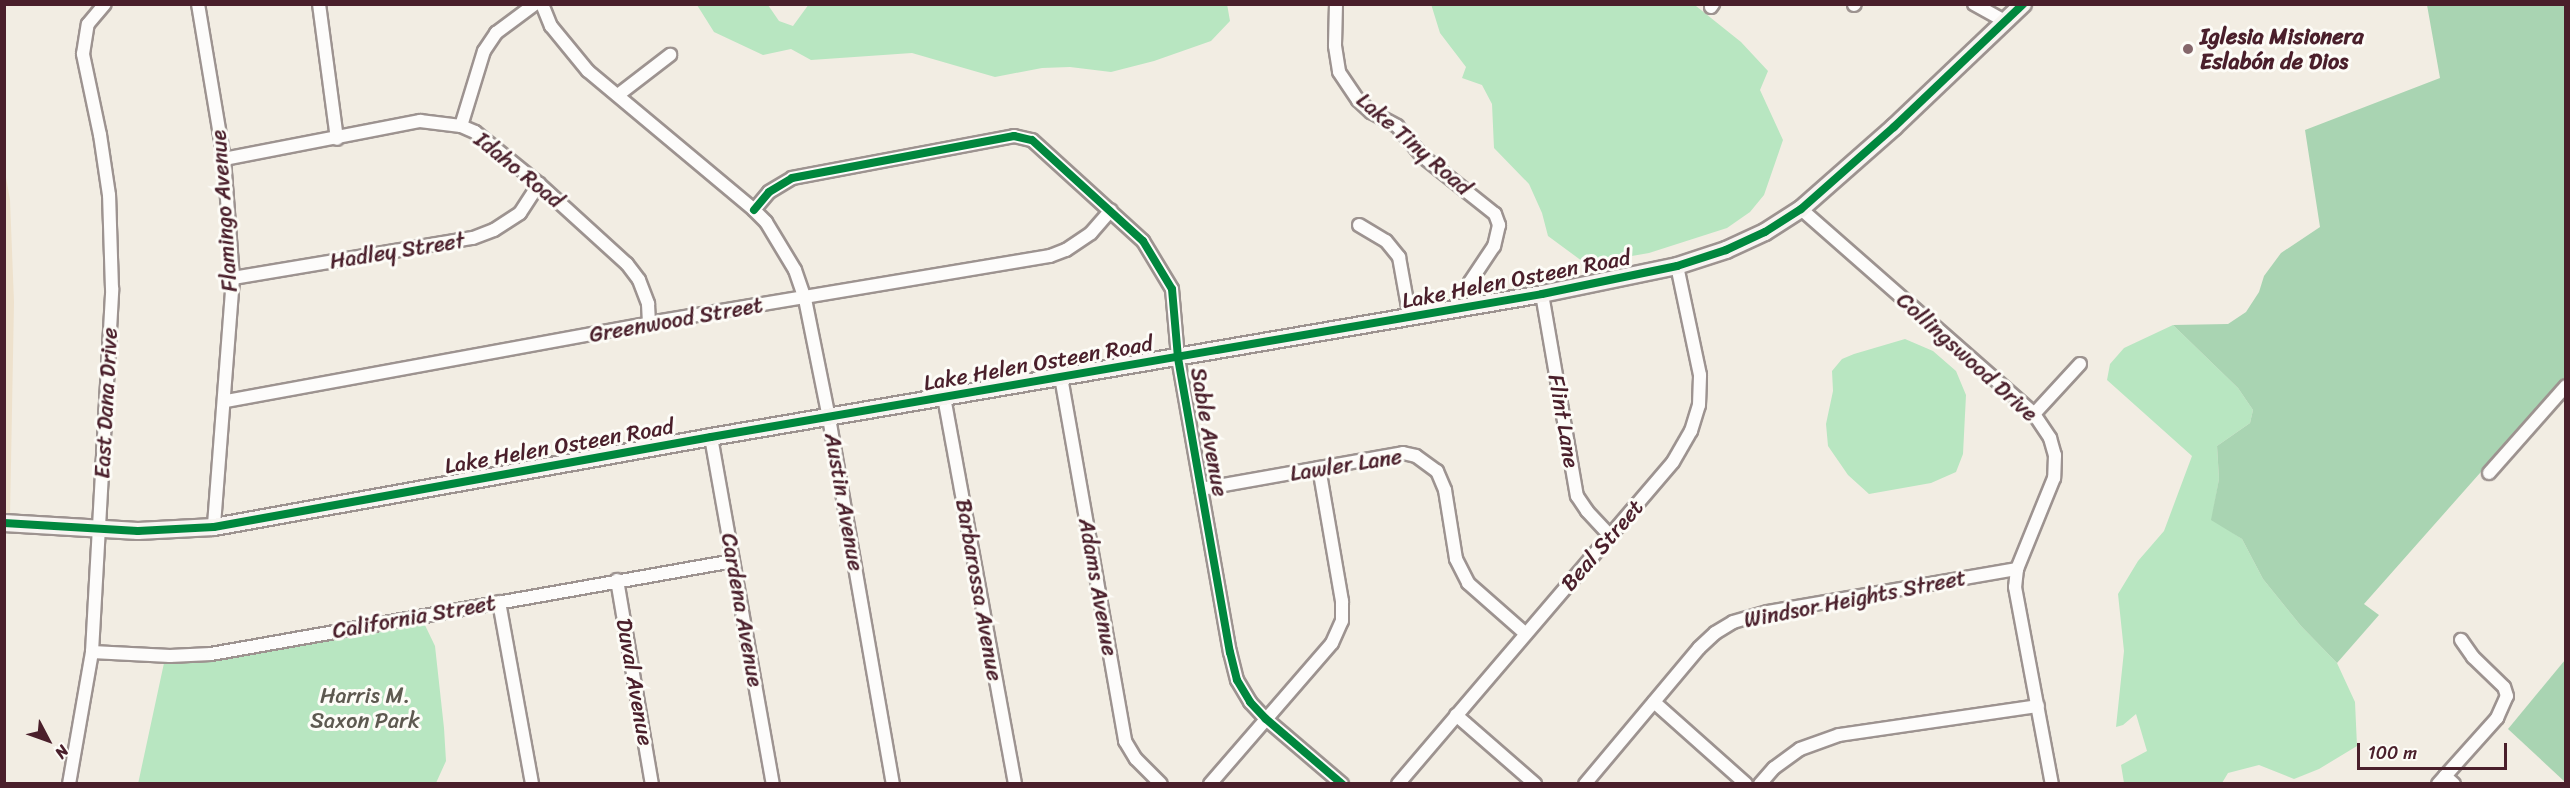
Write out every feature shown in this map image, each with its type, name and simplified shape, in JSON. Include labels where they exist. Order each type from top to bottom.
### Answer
[{"type":"street","name":"East Dana Drive","points":[[69,783],[92,652],[112,289],[111,225],[100,135],[83,54],[88,24],[105,4]]},
{"type":"street","name":"Flamingo Avenue","points":[[198,4],[224,159],[233,278],[228,320],[226,401],[214,527]]},
{"type":"street","points":[[319,4],[337,139]]},
{"type":"street","points":[[461,126],[484,51],[496,33],[535,4]]},
{"type":"street","name":"Austin Avenue","points":[[542,4],[551,26],[588,70],[754,210],[786,251],[805,298],[830,418],[893,783]]},
{"type":"street","name":"Lake Tiny Road","points":[[1336,4],[1335,46],[1340,72],[1358,100],[1371,112],[1397,126],[1422,156],[1495,214],[1499,225],[1494,246],[1470,282],[1476,306]]},
{"type":"street","points":[[1974,4],[2005,21]]},
{"type":"street","name":"Lake Helen Osteen Road","points":[[4,523],[99,531],[214,527],[711,437],[1410,318],[1677,266],[1726,250],[1765,232],[1801,209],[1885,135],[2023,4]]},
{"type":"street","points":[[618,95],[670,55]]},
{"type":"street","name":"Idaho Road","points":[[224,159],[337,139],[420,121],[461,126],[475,132],[540,184],[627,264],[639,280],[648,304],[649,322]]},
{"type":"street","name":"Sable Avenue","points":[[754,210],[769,192],[792,178],[1014,136],[1032,140],[1143,240],[1172,289],[1178,358],[1230,652],[1238,680],[1250,702],[1266,719],[1342,783]]},
{"type":"street","name":"Hadley Street","points":[[233,278],[473,238],[494,230],[520,213],[540,184]]},
{"type":"street","name":"Collingswood Drive","points":[[1801,209],[2034,414],[2050,438],[2055,455],[2054,478],[2017,569],[2015,587],[2052,783]]},
{"type":"street","name":"Greenwood Street","points":[[226,401],[649,322],[805,298],[1050,255],[1066,250],[1091,234],[1111,210]]},
{"type":"street","points":[[1359,225],[1386,241],[1399,257],[1410,318]]},
{"type":"street","name":"Beal Street","points":[[1398,783],[1674,462],[1691,431],[1699,405],[1700,375],[1677,266]]},
{"type":"street","name":"Flint Lane","points":[[1542,294],[1577,496],[1587,511],[1610,536]]},
{"type":"street","points":[[2034,414],[2080,364]]},
{"type":"street","name":"Adams Avenue","points":[[1061,377],[1125,741],[1136,759],[1161,783]]},
{"type":"street","points":[[2489,473],[2565,386]]},
{"type":"street","name":"Barbarossa Avenue","points":[[944,397],[1015,783]]},
{"type":"street","name":"Cardena Avenue","points":[[711,437],[773,783]]},
{"type":"street","name":"Lawler Lane","points":[[1201,489],[1403,453],[1416,456],[1437,471],[1445,490],[1456,560],[1468,584],[1525,633]]},
{"type":"street","points":[[1210,783],[1332,643],[1342,621],[1342,601],[1318,468]]},
{"type":"street","name":"California Street","points":[[92,652],[170,656],[211,654],[734,561]]},
{"type":"street","name":"Windsor Heights Street","points":[[1585,783],[1699,648],[1715,633],[1733,622],[1768,612],[2017,569]]},
{"type":"street","name":"Duval Avenue","points":[[617,580],[652,783]]},
{"type":"street","points":[[499,602],[532,783]]},
{"type":"street","points":[[2446,781],[2497,718],[2507,696],[2504,687],[2473,657],[2461,640]]},
{"type":"street","points":[[1654,702],[1746,783]]},
{"type":"street","points":[[1760,783],[1774,768],[1800,749],[1839,735],[2038,706]]},
{"type":"street","points":[[1456,715],[1535,783]]},
{"type":"shaded area","points":[[4,166],[10,200],[14,302],[10,518],[4,518]]},
{"type":"green space","points":[[809,4],[1227,4],[1230,21],[1211,41],[1154,61],[1111,72],[1070,67],[1042,68],[995,77],[912,53],[811,60],[791,49],[763,55],[714,32],[697,5],[768,5],[779,21],[793,26]]},
{"type":"green space","points":[[1431,4],[1696,6],[1741,42],[1768,71],[1760,90],[1783,140],[1764,195],[1750,212],[1727,228],[1649,253],[1586,264],[1548,236],[1542,213],[1529,184],[1494,148],[1492,104],[1482,85],[1462,78],[1466,67],[1440,33]]},
{"type":"green space","points":[[2427,5],[2565,5],[2565,377],[2364,604],[2379,615],[2337,663],[2301,626],[2263,579],[2242,539],[2211,520],[2219,479],[2217,446],[2250,423],[2253,410],[2238,388],[2173,325],[2228,324],[2246,312],[2259,292],[2264,276],[2281,253],[2320,227],[2305,130],[2440,78]]},
{"type":"green space","points":[[2173,325],[2238,388],[2253,410],[2250,423],[2217,446],[2219,479],[2212,519],[2242,539],[2263,579],[2301,626],[2337,663],[2355,702],[2357,746],[2319,769],[2294,779],[2259,765],[2228,773],[2222,783],[2124,783],[2121,765],[2147,751],[2136,714],[2123,725],[2116,727],[2124,651],[2118,594],[2138,561],[2164,531],[2192,456],[2107,380],[2110,364],[2124,348]]},
{"type":"green space","points":[[1905,339],[1933,351],[1956,371],[1966,395],[1963,454],[1956,472],[1931,483],[1869,494],[1848,475],[1828,446],[1826,424],[1833,391],[1832,371],[1842,359]]},
{"type":"green space","name":"Harris M. Saxon Park","points":[[423,621],[435,646],[444,728],[446,761],[436,783],[138,784],[164,663],[240,653]]},
{"type":"green space","points":[[2565,660],[2565,782],[2508,729]]},
{"type":"cycle path","points":[[4,523],[138,531],[214,527],[711,437],[1542,294],[1677,266],[1726,250],[1765,232],[1801,209],[1894,127],[2023,4]]},
{"type":"cycle path","points":[[754,210],[769,192],[792,178],[1014,136],[1032,140],[1143,241],[1172,289],[1178,358],[1230,652],[1237,680],[1250,702],[1266,719],[1342,784]]},
{"type":"place","name":"Iglesia Misionera Eslabón de Dios","points":[[2188,49]]}]
